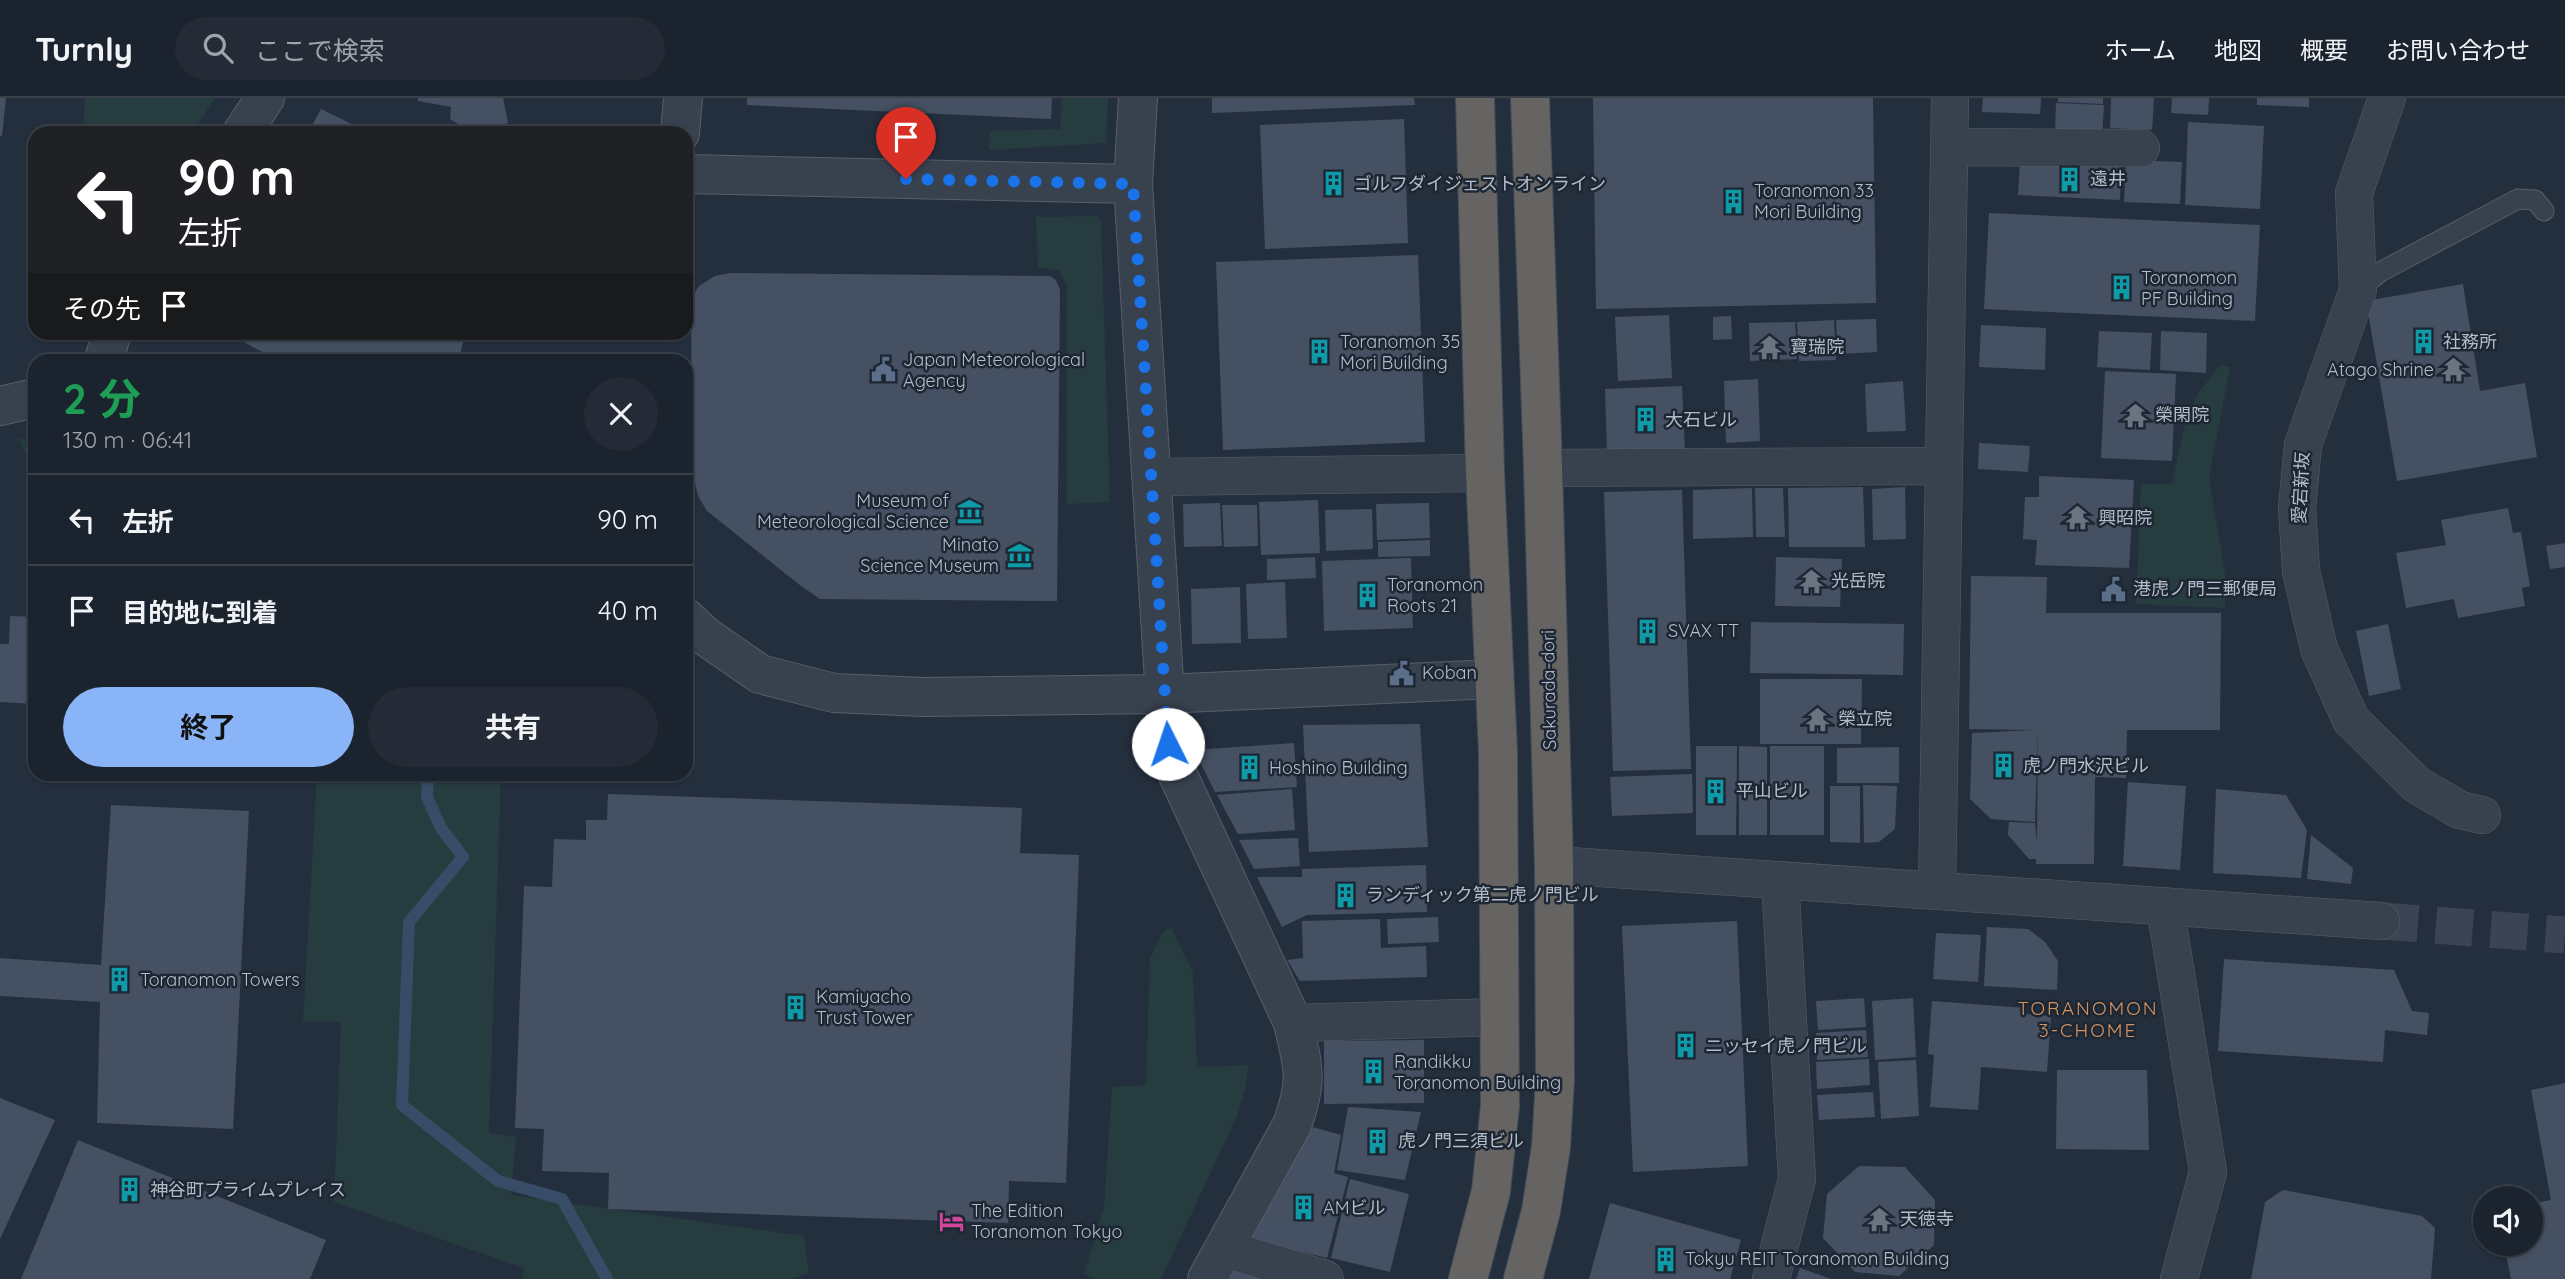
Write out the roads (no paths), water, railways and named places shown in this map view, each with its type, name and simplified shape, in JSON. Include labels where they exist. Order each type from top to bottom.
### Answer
[{"type":"highway","points":[[1468,1279],[1490,1191],[1500,1106],[1498,752],[1485,473],[1475,98]]},
{"type":"highway","name":"Sakurada-dori","points":[[1522,1279],[1541,1211],[1551,1147],[1555,1079],[1554,865],[1544,468],[1530,98]]},
{"type":"street","points":[[247,126],[265,98]]},
{"type":"street","points":[[681,126],[683,98]]},
{"type":"street","points":[[1138,98],[1133,184],[1164,649],[1164,694],[1171,760],[1293,1024],[1304,1067],[1302,1097],[1292,1125],[1215,1263],[1325,1279]]},
{"type":"street","points":[[1937,891],[1950,98]]},
{"type":"street","name":"愛宕新坂","points":[[2387,98],[2354,192],[2358,289],[2303,445],[2297,508],[2301,571],[2319,649],[2351,720],[2417,785],[2460,810],[2482,815]]},
{"type":"street","points":[[1949,146],[2141,149]]},
{"type":"street","points":[[693,174],[1133,184]]},
{"type":"street","points":[[0,406],[28,400]]},
{"type":"street","points":[[1544,468],[1944,466]]},
{"type":"street","points":[[1152,477],[1485,473]]},
{"type":"street","points":[[693,625],[760,674],[834,694],[923,697],[1164,694],[1494,679]]},
{"type":"street","points":[[1554,865],[2381,921]]},
{"type":"street","points":[[1771,1279],[1797,1179],[1780,880]]},
{"type":"street","points":[[2165,906],[2208,1172],[2179,1279]]},
{"type":"street","points":[[1293,1024],[1500,1017]]},
{"type":"lane","points":[[2358,289],[2380,272],[2518,199],[2535,200],[2544,211]]},
{"type":"waterway","points":[[428,781],[427,797],[441,828],[463,857],[409,922],[402,1105],[498,1181],[562,1199],[607,1279]]},
{"type":"tunnel","points":[[2381,921],[2565,935]]},
{"type":"place","name":"遠井","points":[[2070,179]]},
{"type":"place","name":"ゴルフダイジェストオンライン","points":[[1334,184]]},
{"type":"place","name":"Toranomon 33 Mori Building","points":[[1734,201]]},
{"type":"place","name":"Toranomon PF Building","points":[[2121,288]]},
{"type":"place","name":"社務所","points":[[2423,342]]},
{"type":"place","name":"寶瑞院","points":[[1770,347]]},
{"type":"place","name":"Toranomon 35 Mori Building","points":[[1320,352]]},
{"type":"place","name":"Japan Meteorological Agency","points":[[883,370]]},
{"type":"place","name":"Atago Shrine","points":[[2454,370]]},
{"type":"place","name":"榮閑院","points":[[2135,415]]},
{"type":"place","name":"大石ビル","points":[[1645,420]]},
{"type":"place","name":"Museum of Meteorological Science","points":[[969,511]]},
{"type":"place","name":"興昭院","points":[[2078,518]]},
{"type":"place","name":"Minato Science Museum","points":[[1019,555]]},
{"type":"place","name":"光岳院","points":[[1811,581]]},
{"type":"place","name":"港虎ノ門三郵便局","points":[[2113,589]]},
{"type":"place","name":"Toranomon Roots 21","points":[[1367,595]]},
{"type":"place","name":"SVAX TT","points":[[1648,631]]},
{"type":"place","name":"Koban","points":[[1402,673]]},
{"type":"place","name":"榮立院","points":[[1818,719]]},
{"type":"place","name":"虎ノ門水沢ビル","points":[[2003,766]]},
{"type":"place","name":"Hoshino Building","points":[[1249,768]]},
{"type":"place","name":"平山ビル","points":[[1716,791]]},
{"type":"place","name":"ランディック第二虎ノ門ビル","points":[[1346,895]]},
{"type":"place","name":"Toranomon Towers","points":[[120,980]]},
{"type":"place","name":"Kamiyacho Trust Tower","points":[[796,1007]]},
{"type":"place","name":"ニッセイ虎ノ門ビル","points":[[1685,1046]]},
{"type":"place","name":"Randikku Toranomon Building","points":[[1374,1072]]},
{"type":"place","name":"虎ノ門三須ビル","points":[[1378,1141]]},
{"type":"place","name":"神谷町プライムプレイス","points":[[130,1190]]},
{"type":"place","name":"AMビル","points":[[1303,1208]]},
{"type":"place","name":"天徳寺","points":[[1880,1219]]},
{"type":"place","name":"The Edition Toranomon Tokyo","points":[[951,1221]]},
{"type":"place","name":"Tokyu REIT Toranomon Building","points":[[1665,1259]]},
{"type":"district","name":"TORANOMON 3-CHOME","points":[[2088,1019]]}]
